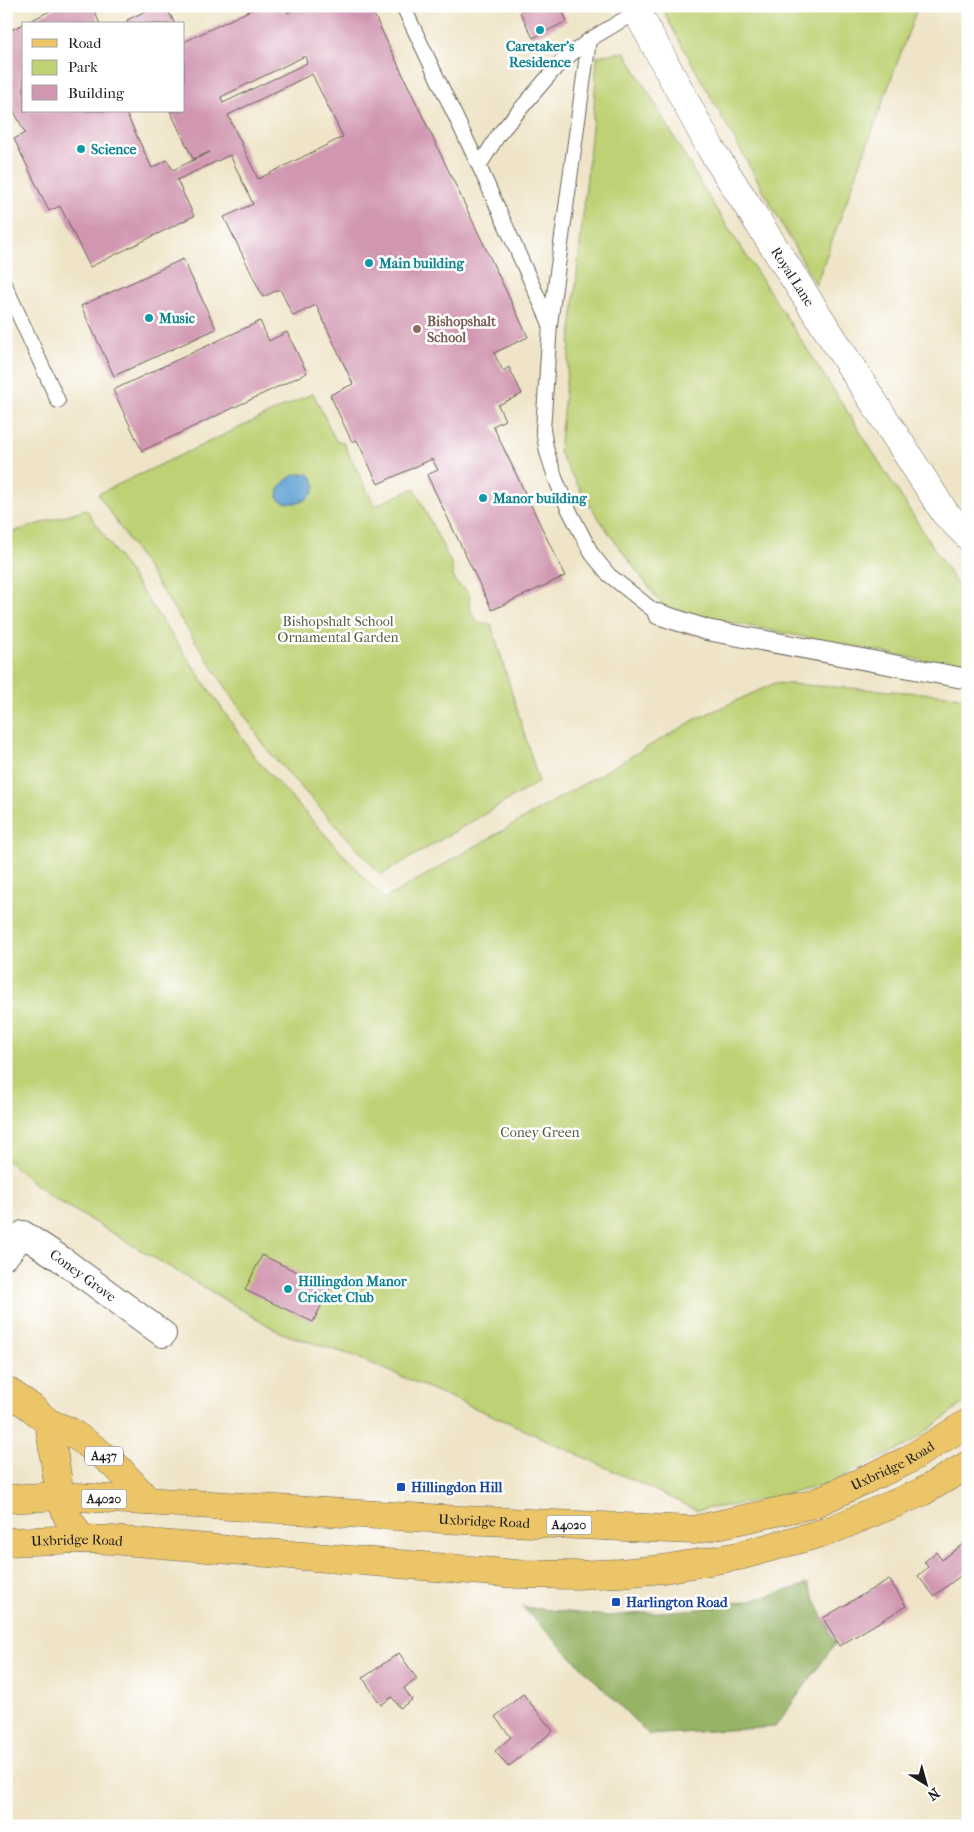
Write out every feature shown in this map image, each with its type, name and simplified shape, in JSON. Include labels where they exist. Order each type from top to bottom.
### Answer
[{"type":"main road","name":"A437","points":[[6,1390],[49,1423],[69,1431],[96,1450],[117,1467],[148,1502]]},
{"type":"main road","name":"Uxbridge Road","points":[[6,1499],[60,1496],[511,1523],[694,1530],[812,1504],[906,1461],[968,1422]]},
{"type":"main road","points":[[49,1423],[60,1496],[67,1516],[81,1539]]},
{"type":"main road","name":"Uxbridge Road","points":[[6,1542],[81,1539],[516,1574],[576,1575],[663,1570],[738,1556],[830,1531],[922,1492],[968,1465]]},
{"type":"street","name":"Royal Lane","points":[[635,9],[711,149],[946,513],[968,536]]},
{"type":"street","points":[[658,614],[707,630],[968,679]]},
{"type":"street","name":"Coney Grove","points":[[6,1255],[23,1234],[61,1259],[162,1334]]},
{"type":"lane","points":[[403,6],[479,166],[550,324]]},
{"type":"lane","points":[[479,166],[499,134],[559,64],[589,40],[635,9]]},
{"type":"lane","points":[[589,40],[550,324],[543,430],[547,452],[556,480],[592,554],[609,575],[658,614]]},
{"type":"lane","points":[[6,288],[58,401]]},
{"type":"green space","points":[[662,6],[918,6],[816,285],[670,24]]},
{"type":"green space","points":[[625,52],[709,198],[968,602],[968,669],[666,610],[609,533],[570,473],[559,452],[594,107],[597,56]]},
{"type":"green space","name":"Bishopshalt School Ornamental Garden","points":[[313,393],[336,441],[343,442],[375,506],[414,488],[452,565],[456,582],[469,595],[472,613],[478,622],[491,624],[539,782],[381,875],[268,751],[98,494]]},
{"type":"green space","name":"Coney Green","points":[[86,509],[257,760],[384,899],[696,719],[775,683],[950,695],[968,699],[968,1400],[908,1445],[825,1485],[747,1503],[697,1510],[512,1424],[354,1356],[281,1333],[48,1195],[6,1160],[6,534]]},
{"type":"green space","points":[[808,1584],[835,1644],[775,1727],[649,1735],[522,1607],[607,1616],[701,1609],[757,1599]]},
{"type":"water","points":[[297,474],[309,474],[314,481],[313,493],[301,502],[286,502],[278,499],[279,490],[283,483]]},
{"type":"building","points":[[60,6],[92,6],[99,22],[28,22]]},
{"type":"building","points":[[156,6],[166,6],[174,22],[128,22],[127,20]]},
{"type":"building","name":"Main building","points":[[259,6],[285,6],[288,13],[302,6],[370,6],[528,337],[494,353],[503,371],[509,367],[522,394],[498,405],[505,420],[493,426],[565,576],[492,610],[427,475],[438,470],[432,459],[378,484],[357,440],[352,442],[330,395],[353,384],[316,305],[293,316],[280,289],[263,297],[224,217],[253,204],[230,155],[177,180],[194,216],[90,267],[60,206],[49,211],[14,139],[25,133],[6,95],[6,32],[22,25],[22,112],[125,112],[152,168],[167,160],[173,170],[210,152],[193,159],[170,112],[185,112],[185,42]],"holes":[[[305,56],[307,63],[223,103],[221,97]],[[312,74],[343,137],[258,179],[228,115]]]},
{"type":"building","name":"Caretaker's Residence","points":[[532,6],[560,6],[567,21],[533,38],[520,12]]},
{"type":"building","name":"Music","points":[[183,259],[216,329],[114,376],[81,306]]},
{"type":"building","points":[[260,321],[269,341],[287,332],[307,373],[142,451],[113,390]]},
{"type":"building","name":"Hillingdon Manor Cricket Club","points":[[262,1255],[330,1288],[313,1322],[245,1290]]},
{"type":"building","points":[[968,1540],[968,1570],[934,1596],[918,1576],[928,1567],[924,1562],[936,1552],[942,1560]]},
{"type":"building","points":[[889,1579],[906,1606],[839,1646],[823,1618]]},
{"type":"building","points":[[399,1653],[417,1679],[404,1688],[412,1700],[400,1708],[392,1697],[381,1705],[363,1678]]},
{"type":"building","points":[[523,1694],[553,1731],[508,1767],[495,1751],[511,1737],[495,1717]]},
{"type":"place","name":"Caretaker's Residence","points":[[540,30]]},
{"type":"place","name":"Science","points":[[81,149]]},
{"type":"place","name":"Main building","points":[[369,263]]},
{"type":"place","name":"Music","points":[[149,318]]},
{"type":"place","name":"Bishopshalt School","points":[[417,329]]},
{"type":"place","name":"Manor building","points":[[483,498]]},
{"type":"place","name":"Hillingdon Manor Cricket Club","points":[[288,1289]]},
{"type":"place","name":"Hillingdon Hill","points":[[401,1487]]},
{"type":"place","name":"Harlington Road","points":[[616,1602]]}]
